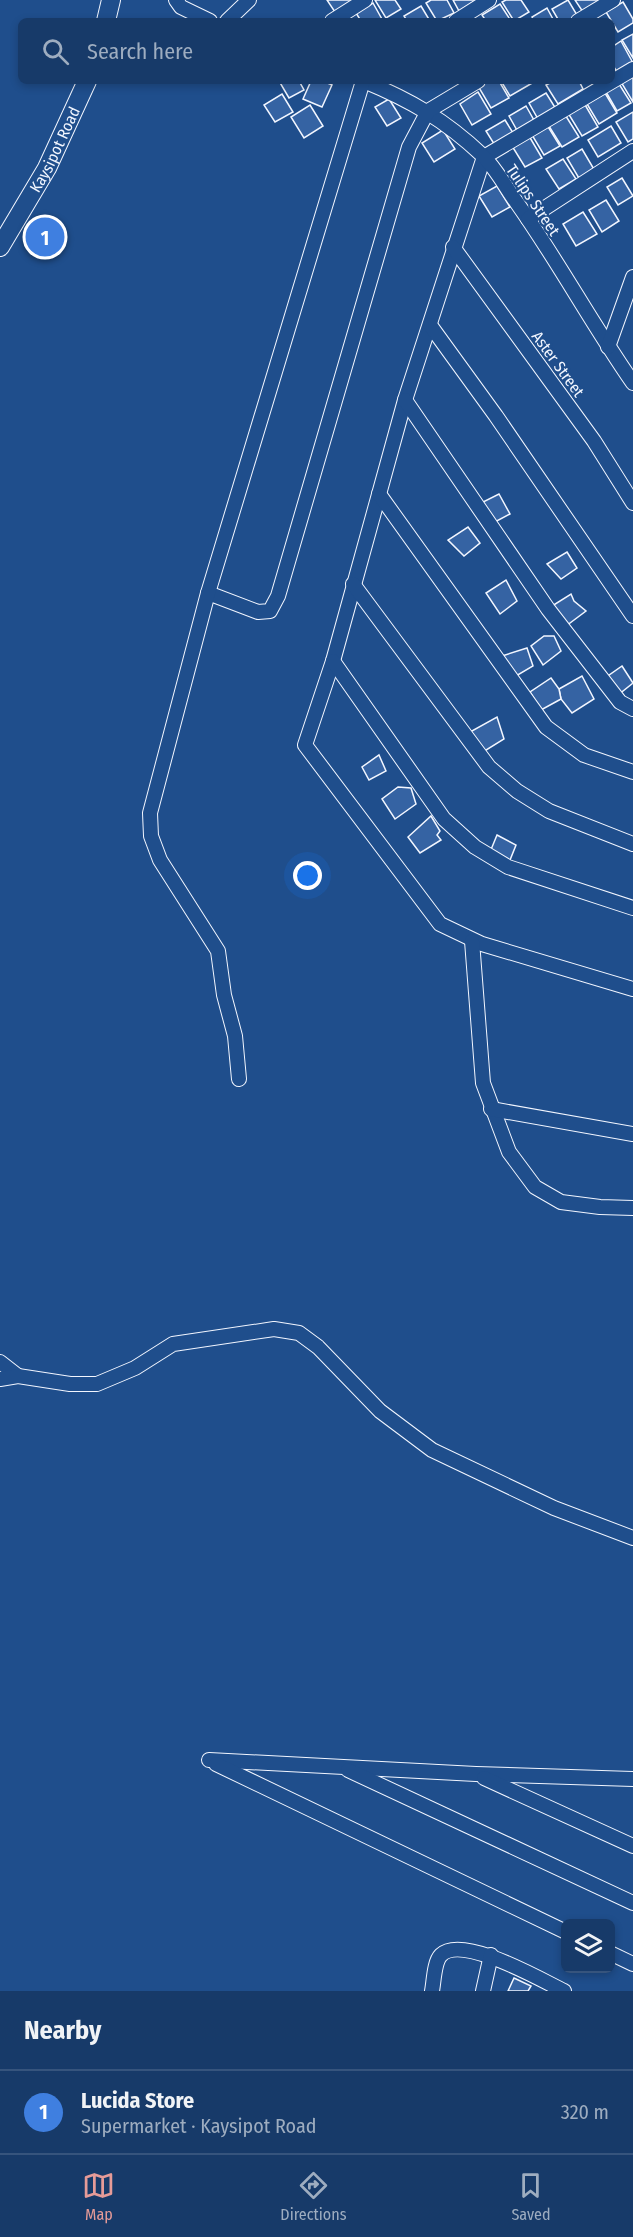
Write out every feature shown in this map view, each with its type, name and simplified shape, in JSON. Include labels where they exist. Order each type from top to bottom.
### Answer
[{"type":"street","points":[[107,18],[111,0]]},
{"type":"street","points":[[176,0],[181,7],[204,18]]},
{"type":"street","points":[[230,18],[249,0]]},
{"type":"street","points":[[337,18],[365,0]]},
{"type":"street","points":[[461,18],[489,0]]},
{"type":"street","points":[[583,18],[613,0]]},
{"type":"street","points":[[615,80],[633,69]]},
{"type":"street","name":"Kaysipot Road","points":[[0,247],[47,168],[86,84]]},
{"type":"street","points":[[239,1079],[235,1036],[224,995],[218,951],[160,860],[151,836],[150,813],[208,593],[362,84]]},
{"type":"street","name":"Tulips Street","points":[[371,84],[399,95],[428,111],[484,157],[528,219],[633,383]]},
{"type":"street","points":[[208,593],[258,612],[270,611],[278,596],[409,147],[428,111],[473,84]]},
{"type":"street","points":[[608,84],[484,157],[405,400],[333,662],[305,745],[440,924],[472,940],[633,989]]},
{"type":"street","points":[[528,219],[633,152]]},
{"type":"street","name":"Aster Street","points":[[453,247],[594,441],[633,503]]},
{"type":"street","points":[[608,347],[633,277]]},
{"type":"street","points":[[430,325],[496,416],[633,616]]},
{"type":"street","points":[[405,400],[548,609],[620,702],[633,709]]},
{"type":"street","points":[[379,494],[546,726],[584,755],[633,772]]},
{"type":"street","points":[[353,584],[489,767],[518,791],[549,811],[633,844]]},
{"type":"street","points":[[333,662],[444,819],[475,847],[508,867],[633,908]]},
{"type":"street","points":[[472,940],[483,1083],[509,1152],[536,1187],[561,1202],[633,1209]]},
{"type":"street","points":[[491,1109],[633,1134]]},
{"type":"street","points":[[0,1379],[18,1376],[70,1384],[97,1384],[135,1368],[173,1344],[274,1329],[299,1333],[318,1347],[380,1411],[432,1450],[554,1508],[633,1538]]},
{"type":"street","points":[[0,1362],[18,1376]]},
{"type":"street","points":[[561,1930],[209,1760],[476,1774],[633,1779]]},
{"type":"street","points":[[340,1766],[633,1903]]},
{"type":"street","points":[[476,1774],[633,1846]]},
{"type":"street","points":[[606,1778],[633,1790]]},
{"type":"street","points":[[432,1991],[438,1958],[445,1951],[452,1949],[490,1955],[564,1991]]},
{"type":"street","points":[[483,1991],[490,1955]]},
{"type":"street","points":[[615,1955],[633,1964]]},
{"type":"building","points":[[327,0],[351,0],[354,5],[337,15]]},
{"type":"building","points":[[375,0],[395,0],[401,9],[386,18]]},
{"type":"building","points":[[431,0],[447,0],[454,13],[443,18],[435,18],[426,3]]},
{"type":"building","points":[[453,0],[474,0],[475,1],[459,11]]},
{"type":"building","points":[[521,0],[529,12],[519,18],[512,18],[502,2]]},
{"type":"building","points":[[568,0],[577,15],[572,18],[557,18],[552,9]]},
{"type":"building","points":[[575,0],[598,0],[599,1],[583,12]]},
{"type":"building","points":[[623,2],[633,23],[618,32],[615,27],[615,18],[610,18],[606,12]]},
{"type":"building","points":[[373,3],[381,18],[359,18],[356,13]]},
{"type":"building","points":[[500,4],[509,18],[484,18],[482,15]]},
{"type":"building","points":[[421,6],[428,18],[405,18],[404,16]]},
{"type":"building","points":[[547,8],[552,18],[532,18]]},
{"type":"building","points":[[633,34],[633,58],[622,40]]},
{"type":"building","points":[[621,41],[633,63],[617,72],[615,69],[615,45]]},
{"type":"building","points":[[633,75],[633,102],[621,82]]},
{"type":"building","points":[[281,84],[301,84],[304,90],[289,98]]},
{"type":"building","points":[[310,84],[332,85],[322,107],[303,99]]},
{"type":"building","points":[[501,84],[509,98],[491,108],[478,86]]},
{"type":"building","points":[[503,84],[531,84],[510,96]]},
{"type":"building","points":[[580,84],[583,89],[558,104],[546,85]]},
{"type":"building","points":[[619,84],[631,103],[617,111],[606,92]]},
{"type":"building","points":[[478,92],[491,114],[472,125],[460,104]]},
{"type":"building","points":[[546,93],[556,109],[538,119],[529,103]]},
{"type":"building","points":[[605,93],[617,113],[599,124],[587,104]]},
{"type":"building","points":[[282,94],[293,112],[275,122],[264,105]]},
{"type":"building","points":[[389,99],[401,118],[387,126],[375,107]]},
{"type":"building","points":[[584,103],[598,127],[582,136],[568,113]]},
{"type":"building","points":[[310,105],[323,126],[304,138],[291,117]]},
{"type":"building","points":[[526,106],[535,122],[518,132],[509,116]]},
{"type":"building","points":[[633,112],[633,139],[628,142],[616,122]]},
{"type":"building","points":[[564,113],[579,137],[562,147],[547,123]]},
{"type":"building","points":[[505,120],[515,136],[496,147],[486,131]]},
{"type":"building","points":[[547,125],[560,146],[544,155],[532,135]]},
{"type":"building","points":[[611,126],[621,143],[598,157],[588,140]]},
{"type":"building","points":[[443,130],[455,149],[434,162],[422,143]]},
{"type":"building","points":[[529,136],[542,158],[525,167],[512,146]]},
{"type":"building","points":[[582,149],[595,171],[580,180],[567,158]]},
{"type":"building","points":[[563,159],[576,179],[559,189],[546,169]]},
{"type":"building","points":[[622,178],[633,196],[618,205],[607,187]]},
{"type":"building","points":[[497,186],[510,207],[492,217],[479,196]]},
{"type":"building","points":[[606,200],[619,221],[602,232],[589,210]]},
{"type":"building","points":[[583,212],[597,234],[576,246],[563,224]]},
{"type":"building","points":[[499,494],[510,514],[493,523],[481,503]]},
{"type":"building","points":[[468,527],[480,543],[464,556],[448,540]]},
{"type":"building","points":[[567,552],[577,568],[561,579],[547,564]]},
{"type":"building","points":[[506,580],[517,601],[500,614],[486,593]]},
{"type":"building","points":[[571,594],[574,601],[586,611],[566,626],[552,606]]},
{"type":"building","points":[[544,636],[554,636],[561,651],[543,665],[531,646]]},
{"type":"building","points":[[527,648],[533,666],[516,676],[502,656]]},
{"type":"building","points":[[622,666],[633,683],[618,695],[605,678]]},
{"type":"building","points":[[582,676],[594,699],[572,713],[561,699],[559,689]]},
{"type":"building","points":[[551,678],[559,689],[561,699],[541,710],[530,692]]},
{"type":"building","points":[[497,717],[504,739],[483,752],[470,732]]},
{"type":"building","points":[[379,755],[386,771],[369,780],[362,767]]},
{"type":"building","points":[[398,787],[411,788],[416,804],[395,819],[382,799]]},
{"type":"building","points":[[431,816],[440,831],[437,835],[441,840],[420,853],[408,837]]},
{"type":"building","points":[[497,835],[516,845],[510,860],[490,852]]},
{"type":"building","points":[[514,1978],[531,1986],[528,1991],[508,1991]]},
{"type":"place","name":"Lucida Store","points":[[45,237]]}]
